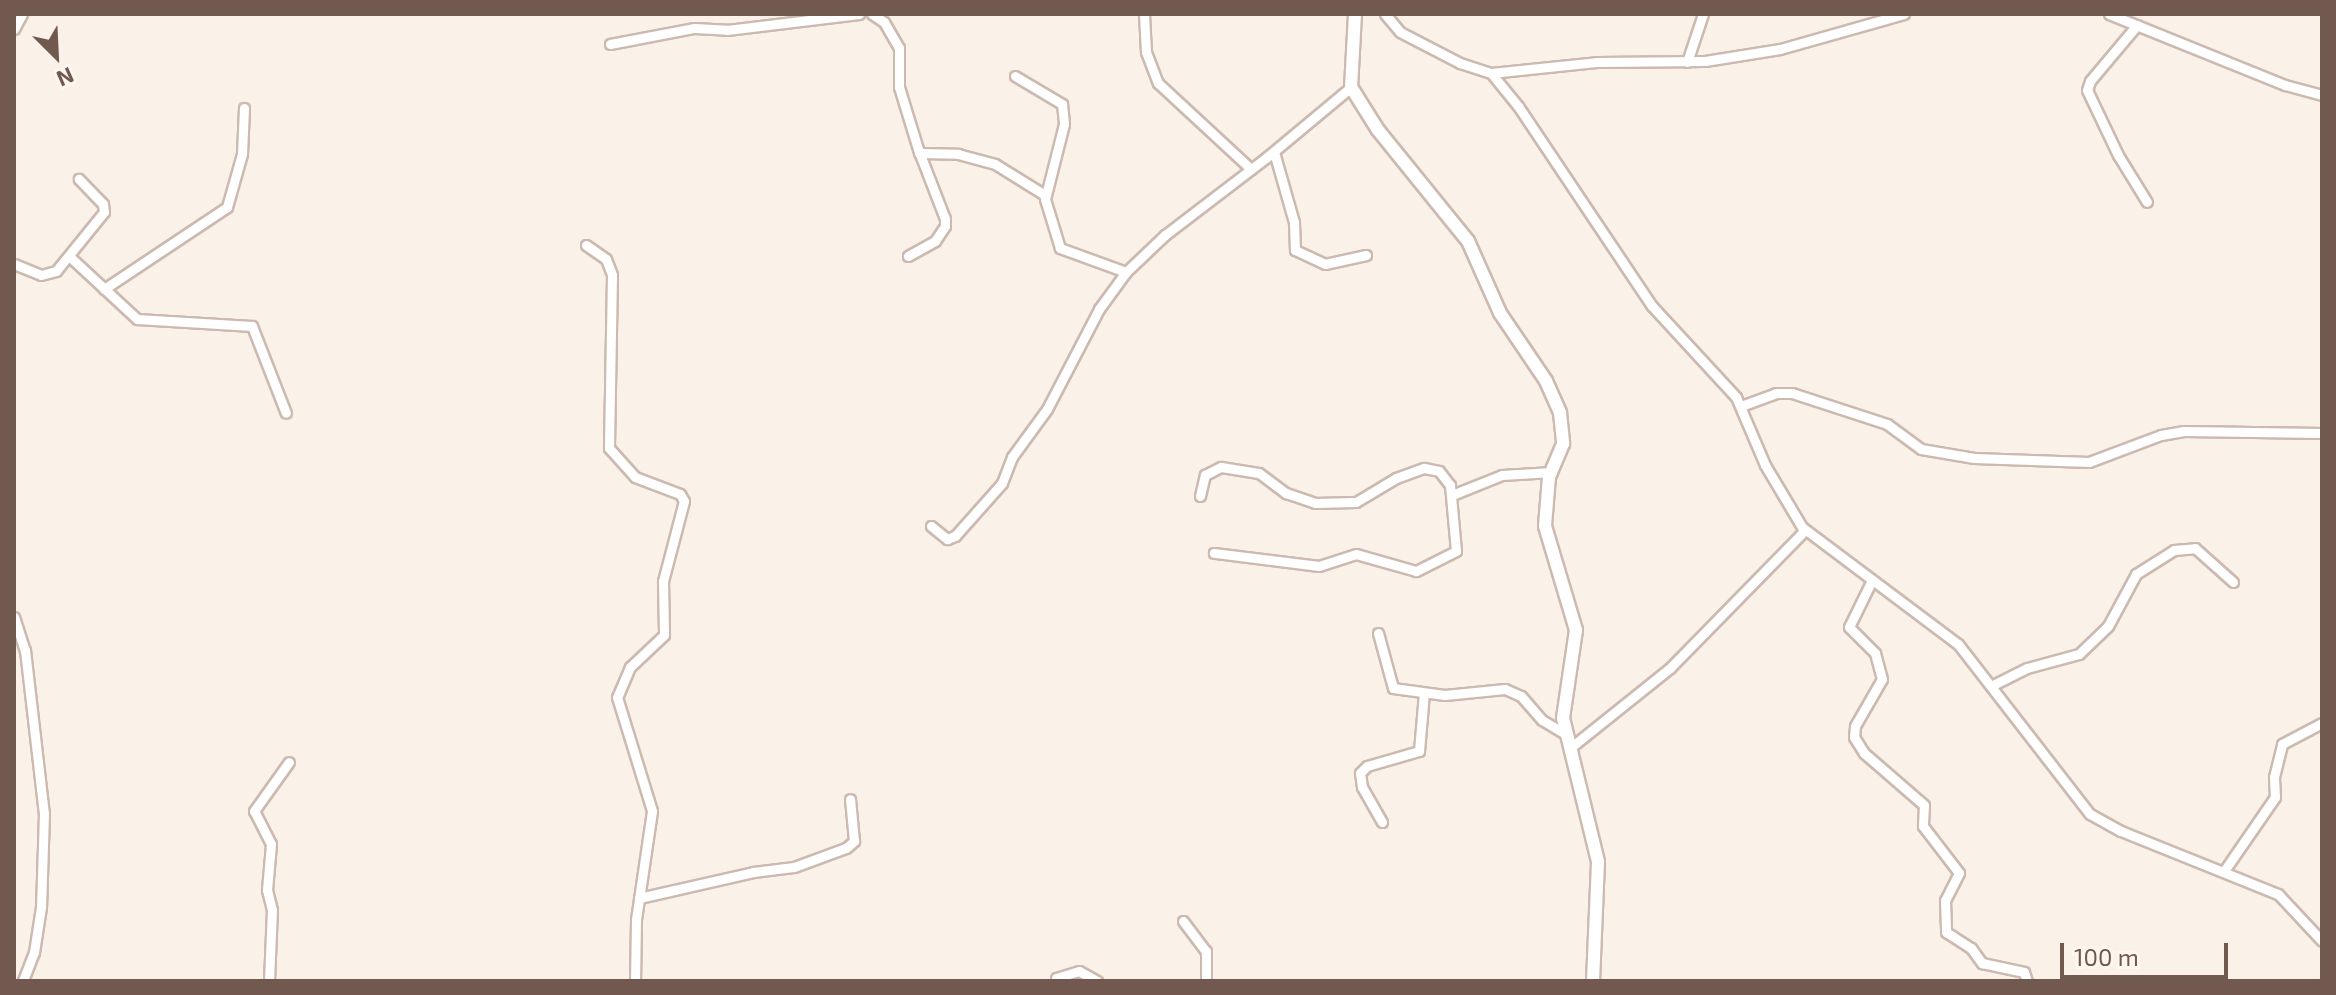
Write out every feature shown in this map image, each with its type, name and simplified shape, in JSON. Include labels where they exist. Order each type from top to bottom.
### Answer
[{"type":"street","points":[[14,29],[22,14]]},
{"type":"street","points":[[610,44],[694,28],[727,30],[859,14]]},
{"type":"street","points":[[872,14],[884,22],[899,48],[899,87],[919,153],[944,214],[945,226],[935,241],[908,256]]},
{"type":"street","points":[[1144,14],[1146,52],[1158,83],[1251,169]]},
{"type":"street","points":[[1355,14],[1351,87],[1404,164],[1460,230],[1505,322],[1546,381],[1556,401],[1563,428],[1561,455],[1552,472],[1544,516],[1547,541],[1576,630],[1563,718],[1598,862],[1593,981]]},
{"type":"street","points":[[1385,14],[1400,32],[1460,63],[1491,73],[1598,62],[1687,62],[1780,49],[1904,14]]},
{"type":"street","points":[[1687,62],[1703,14]]},
{"type":"street","points":[[2109,14],[2285,85],[2322,95]]},
{"type":"street","points":[[2137,25],[2090,81],[2087,90],[2118,155],[2147,202]]},
{"type":"street","points":[[1491,73],[1518,106],[1652,306],[1741,406],[1765,465],[1788,508],[1805,530],[1952,638],[2090,814],[2121,831],[2278,894],[2322,941]]},
{"type":"street","points":[[1015,76],[1062,104],[1064,124],[1045,195],[1046,212],[1062,251],[1126,272]]},
{"type":"street","points":[[931,526],[947,539],[955,536],[1002,483],[1012,457],[1047,409],[1099,309],[1126,272],[1165,235],[1274,152],[1351,87]]},
{"type":"street","points":[[104,289],[227,207],[242,154],[244,108]]},
{"type":"street","points":[[1274,152],[1294,222],[1295,250],[1325,264],[1366,255]]},
{"type":"street","points":[[919,153],[958,154],[995,164],[1045,195]]},
{"type":"street","points":[[14,264],[45,276],[56,271],[69,256],[105,208],[79,179]]},
{"type":"street","points":[[586,245],[606,259],[612,275],[609,448],[642,482],[680,494],[684,501],[663,581],[664,635],[630,667],[617,697],[652,811],[639,898],[635,981]]},
{"type":"street","points":[[69,256],[137,319],[252,326],[286,413]]},
{"type":"street","points":[[1741,406],[1776,393],[1792,393],[1887,424],[1921,449],[1974,458],[2089,462],[2161,435],[2184,431],[2322,433]]},
{"type":"street","points":[[1200,496],[1205,475],[1221,467],[1259,473],[1286,493],[1315,503],[1356,502],[1396,478],[1424,468],[1439,471],[1448,479],[1452,495],[1458,538],[1456,551],[1416,571],[1356,554],[1319,566],[1214,553]]},
{"type":"street","points":[[1452,495],[1502,475],[1552,472]]},
{"type":"street","points":[[1568,741],[1670,668],[1805,530]]},
{"type":"street","points":[[1991,686],[2027,668],[2079,654],[2108,626],[2136,574],[2174,550],[2195,548],[2233,582]]},
{"type":"street","points":[[1872,580],[1849,627],[1875,653],[1882,679],[1855,726],[1854,737],[1864,753],[1924,805],[1923,826],[1959,873],[1945,900],[1946,932],[1971,948],[1982,963],[2024,972],[2027,981]]},
{"type":"street","points":[[14,617],[24,642],[44,813],[39,918],[34,952],[23,981]]},
{"type":"street","points":[[1378,633],[1393,688],[1445,695],[1498,688],[1513,691],[1568,741]]},
{"type":"street","points":[[1382,822],[1362,787],[1360,773],[1367,766],[1419,751],[1424,693]]},
{"type":"street","points":[[2224,871],[2275,797],[2274,777],[2282,744],[2322,723]]},
{"type":"street","points":[[269,981],[272,910],[267,890],[271,844],[254,811],[289,762]]},
{"type":"street","points":[[639,898],[716,884],[753,872],[794,867],[846,848],[854,841],[850,799]]},
{"type":"street","points":[[1183,921],[1206,951],[1206,981]]},
{"type":"street","points":[[1056,978],[1079,971],[1097,981]]}]
